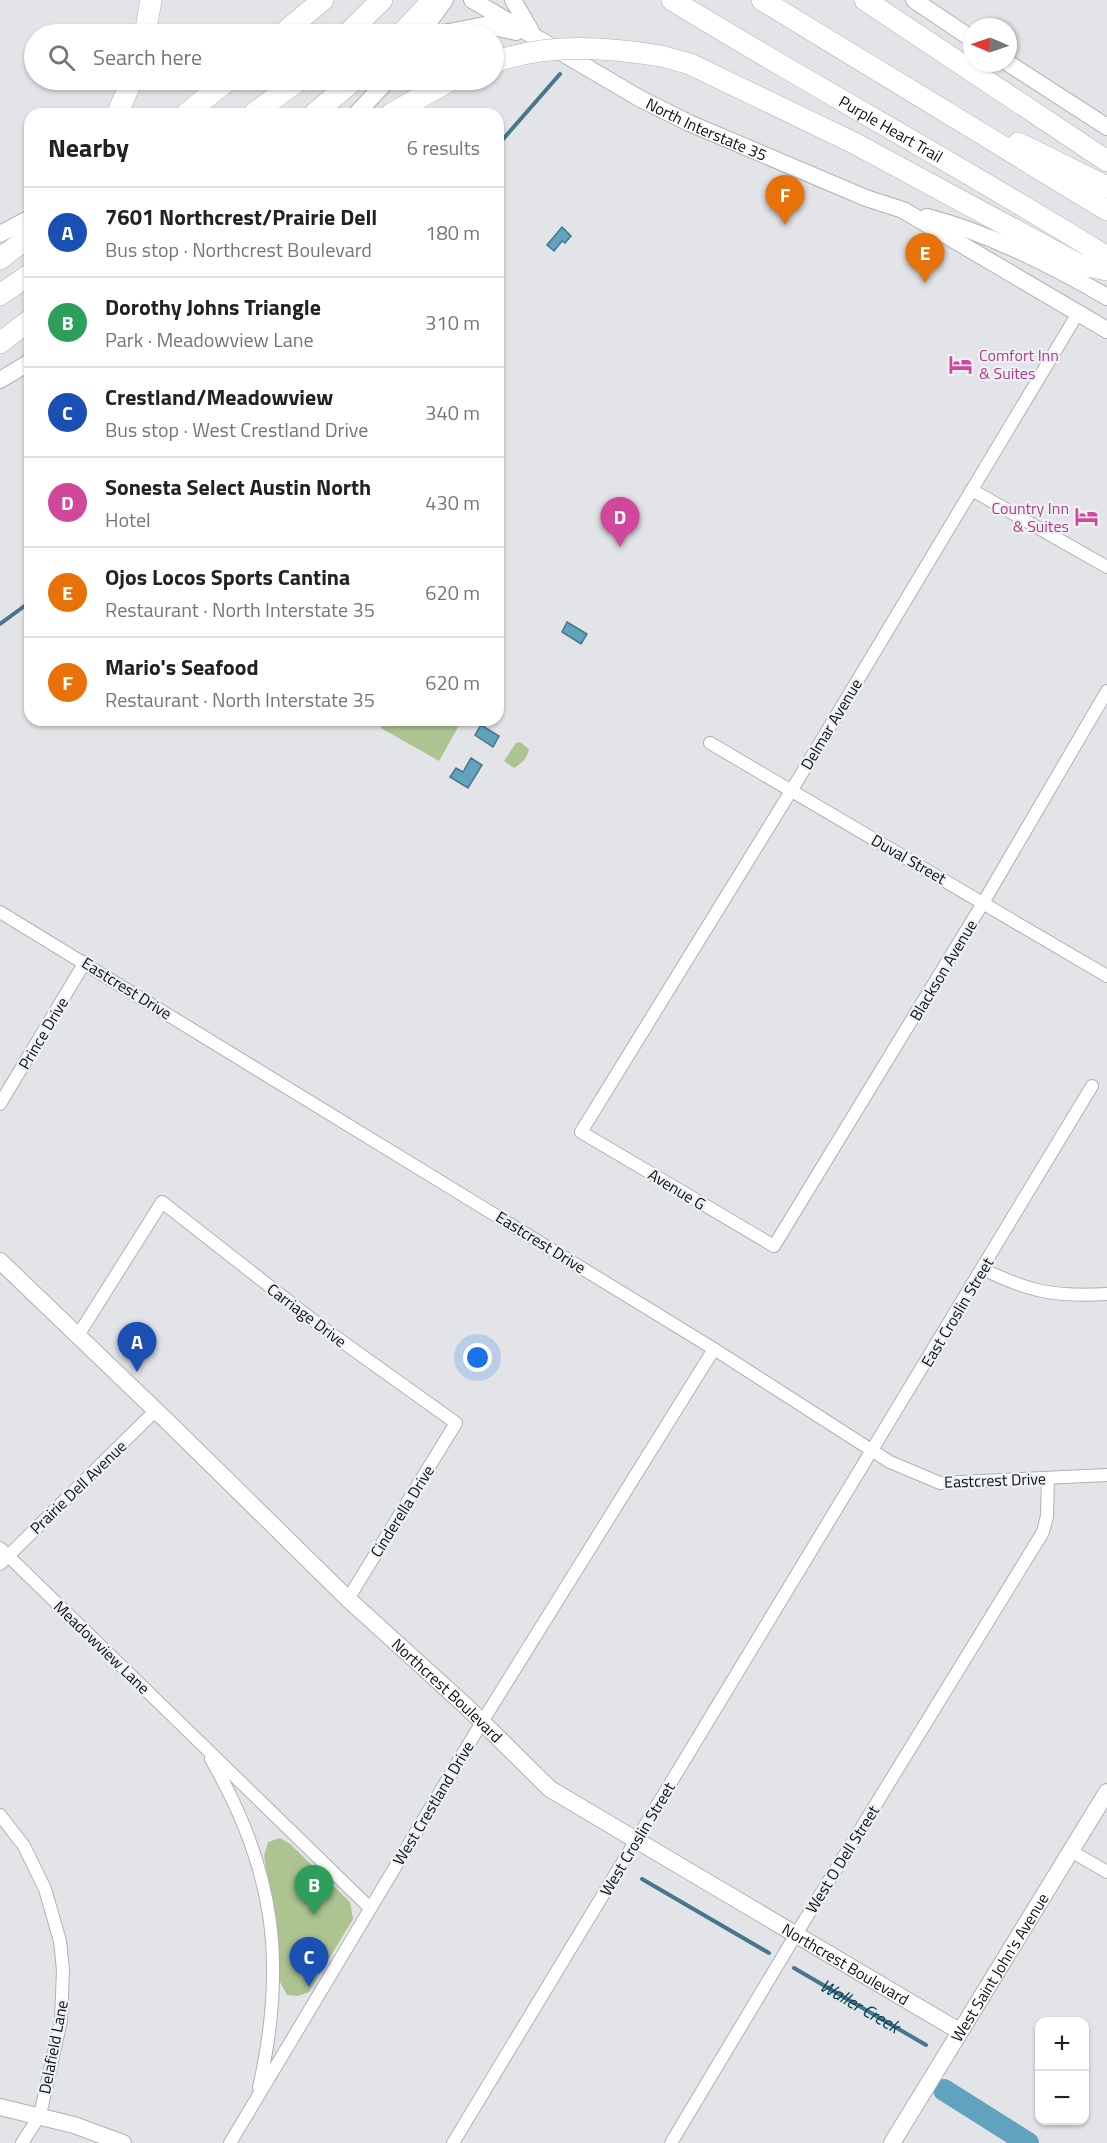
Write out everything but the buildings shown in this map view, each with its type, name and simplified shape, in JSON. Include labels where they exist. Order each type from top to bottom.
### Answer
[{"type":"highway","points":[[147,24],[151,0]]},
{"type":"highway","points":[[357,24],[382,0]]},
{"type":"highway","points":[[410,24],[433,0]]},
{"type":"highway","name":"Purple Heart Trail","points":[[672,0],[753,50],[995,187],[1107,257]]},
{"type":"highway","points":[[762,0],[1107,210]]},
{"type":"highway","points":[[865,0],[1107,161]]},
{"type":"highway","points":[[297,24],[329,2]]},
{"type":"highway","points":[[504,60],[535,52],[580,48],[631,51],[690,64],[854,143],[1078,264],[1107,270]]},
{"type":"highway","points":[[120,108],[128,90]]},
{"type":"highway","points":[[193,108],[216,90]]},
{"type":"highway","points":[[261,108],[285,90]]},
{"type":"highway","points":[[321,108],[342,90]]},
{"type":"highway","points":[[402,108],[433,90]]},
{"type":"highway","points":[[938,108],[1050,157],[1107,187]]},
{"type":"highway","points":[[11,244],[24,235]]},
{"type":"highway","points":[[0,295],[24,278]]},
{"type":"highway","points":[[0,343],[24,325]]},
{"type":"highway","points":[[0,353],[24,341]]},
{"type":"street","points":[[427,24],[445,0]]},
{"type":"street","name":"North Interstate 35","points":[[472,0],[639,98],[689,123],[856,194],[903,210],[1107,330]]},
{"type":"street","points":[[513,0],[519,14],[535,37]]},
{"type":"street","points":[[914,0],[963,33]]},
{"type":"street","points":[[306,24],[329,2]]},
{"type":"street","points":[[504,30],[535,37]]},
{"type":"street","points":[[1017,69],[1107,127]]},
{"type":"street","points":[[1048,89],[1107,138]]},
{"type":"street","points":[[206,108],[230,90]]},
{"type":"street","points":[[362,108],[379,90]]},
{"type":"street","points":[[903,210],[950,222],[1033,259],[1107,297]]},
{"type":"street","points":[[11,244],[24,226]]},
{"type":"street","name":"Delmar Avenue","points":[[580,1132],[791,791],[1078,313]]},
{"type":"street","points":[[0,380],[24,366]]},
{"type":"street","points":[[972,490],[1107,567]]},
{"type":"street","name":"Blackson Avenue","points":[[774,1246],[984,903],[1107,692]]},
{"type":"street","name":"Duval Street","points":[[710,743],[1107,976]]},
{"type":"street","name":"Eastcrest Drive","points":[[0,912],[714,1349],[890,1462],[940,1483],[1107,1475]]},
{"type":"street","name":"Prince Drive","points":[[0,1104],[85,962]]},
{"type":"street","name":"East Croslin Street","points":[[820,1536],[1092,1086]]},
{"type":"street","name":"Avenue G","points":[[580,1132],[774,1246]]},
{"type":"street","name":"Carriage Drive","points":[[77,1337],[162,1202],[319,1325],[456,1423]]},
{"type":"street","name":"Northcrest Boulevard","points":[[0,1261],[156,1410],[348,1599],[482,1722],[550,1789],[959,2031]]},
{"type":"street","points":[[983,1269],[1017,1286],[1047,1293],[1107,1294]]},
{"type":"street","name":"West Crestland Drive","points":[[230,2143],[482,1722],[714,1349]]},
{"type":"street","name":"Prairie Dell Avenue","points":[[3,1556],[156,1410]]},
{"type":"street","name":"Cinderella Drive","points":[[348,1599],[456,1423]]},
{"type":"street","name":"West O Dell Street","points":[[672,2143],[795,1936],[1043,1532],[1047,1516],[1048,1478]]},
{"type":"street","name":"West Croslin Street","points":[[453,2143],[820,1536]]},
{"type":"street","name":"Meadowview Lane","points":[[3,1556],[203,1745],[370,1908]]},
{"type":"street","name":"Meadowview Lane","points":[[203,1745],[230,1792],[247,1831],[263,1879],[272,1922],[272,2002],[267,2049],[257,2098]]},
{"type":"street","name":"West Saint John's Avenue","points":[[892,2143],[1107,1792]]},
{"type":"street","name":"Delafield Lane","points":[[0,1815],[14,1831],[35,1866],[53,1911],[60,1941],[63,1970],[62,2013],[40,2115]]},
{"type":"street","points":[[1071,1851],[1107,1872]]},
{"type":"street","points":[[0,2107],[40,2115],[123,2143]]},
{"type":"street","points":[[22,2143],[40,2115]]},
{"type":"green space","points":[[382,726],[459,726],[439,761],[381,728]]},
{"type":"green space","points":[[520,742],[529,749],[524,760],[514,768],[504,761],[516,743]]},
{"type":"green space","points":[[280,1838],[290,1844],[350,1902],[353,1919],[309,1992],[298,1996],[287,1995],[279,1980],[279,1940],[264,1856],[268,1842]]},
{"type":"water","points":[[562,227],[571,236],[565,243],[562,241],[554,251],[547,245]]},
{"type":"water","points":[[567,622],[587,634],[581,644],[562,632]]},
{"type":"water","points":[[483,726],[499,736],[493,747],[475,735]]},
{"type":"water","points":[[471,758],[482,765],[468,788],[450,777],[456,768],[463,772]]},
{"type":"waterway","points":[[504,138],[560,74]]},
{"type":"waterway","points":[[0,624],[24,606]]},
{"type":"waterway","name":"Waller Creek","points":[[642,1879],[769,1953]]},
{"type":"waterway","name":"Waller Creek","points":[[794,1968],[926,2045]]},
{"type":"waterway","name":"Waller Creek","points":[[944,2090],[1028,2143]]},
{"type":"place","name":"Mario's Seafood","points":[[785,225]]},
{"type":"place","name":"Ojos Locos Sports Cantina","points":[[925,283]]},
{"type":"place","name":"Comfort Inn & Suites","points":[[961,364]]},
{"type":"place","name":"Country Inn & Suites","points":[[1087,517]]},
{"type":"place","name":"Sonesta Select Austin North","points":[[620,547]]},
{"type":"place","name":"7601 Northcrest/Prairie Dell","points":[[137,1372]]},
{"type":"place","name":"Dorothy Johns Triangle","points":[[314,1915]]},
{"type":"place","name":"Crestland/Meadowview","points":[[309,1987]]}]
